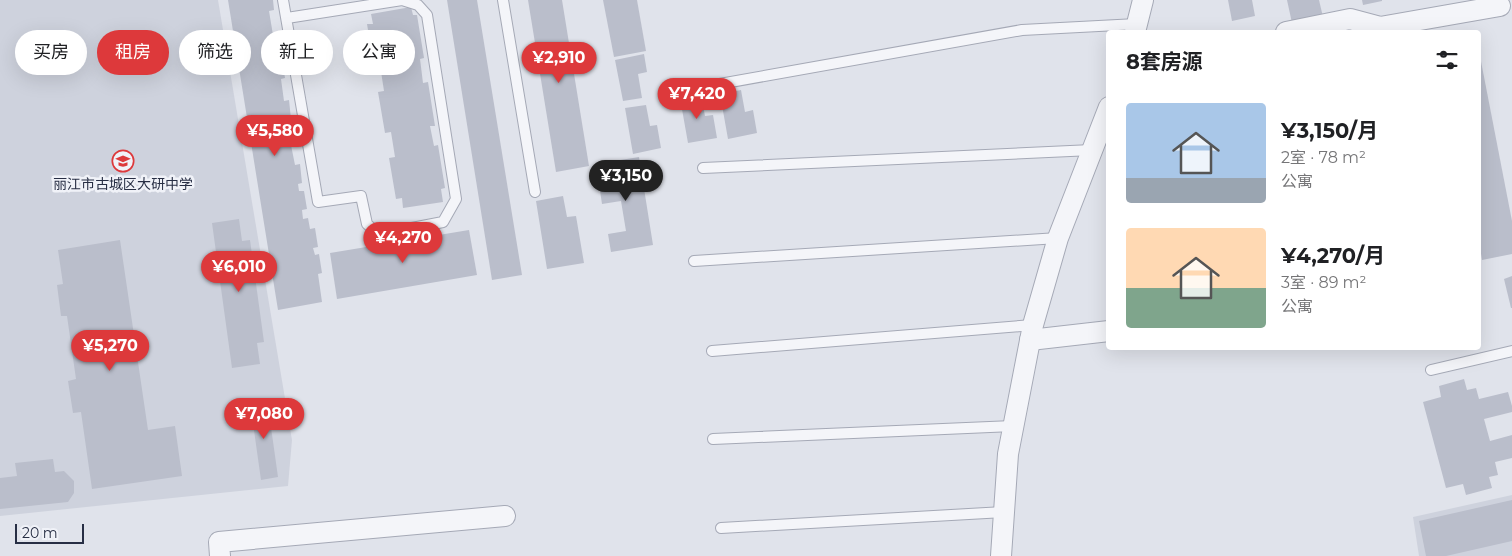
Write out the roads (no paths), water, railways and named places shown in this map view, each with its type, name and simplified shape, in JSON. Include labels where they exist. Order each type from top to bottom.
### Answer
[{"type":"street","points":[[1136,28],[1143,0]]},
{"type":"street","points":[[1296,30],[1350,19],[1380,27],[1500,6]]},
{"type":"street","points":[[1001,556],[1008,454],[1031,333],[1058,238],[1106,115]]},
{"type":"street","points":[[1031,333],[1106,331]]},
{"type":"street","points":[[220,556],[219,542],[505,516]]},
{"type":"lane","points":[[283,0],[318,202],[361,196],[367,224],[380,232],[386,233],[444,222],[456,199],[427,15],[418,5],[402,0],[287,18]]},
{"type":"lane","points":[[502,0],[535,192]]},
{"type":"lane","points":[[669,93],[1022,30],[1136,28]]},
{"type":"lane","points":[[703,168],[1092,150]]},
{"type":"lane","points":[[694,261],[1058,238]]},
{"type":"lane","points":[[712,351],[1031,333]]},
{"type":"lane","points":[[1431,370],[1512,351]]},
{"type":"lane","points":[[712,439],[1013,426]]},
{"type":"lane","points":[[722,528],[1004,512]]},
{"type":"place","name":"丽江市古城区大研中学","points":[[123,161]]}]
